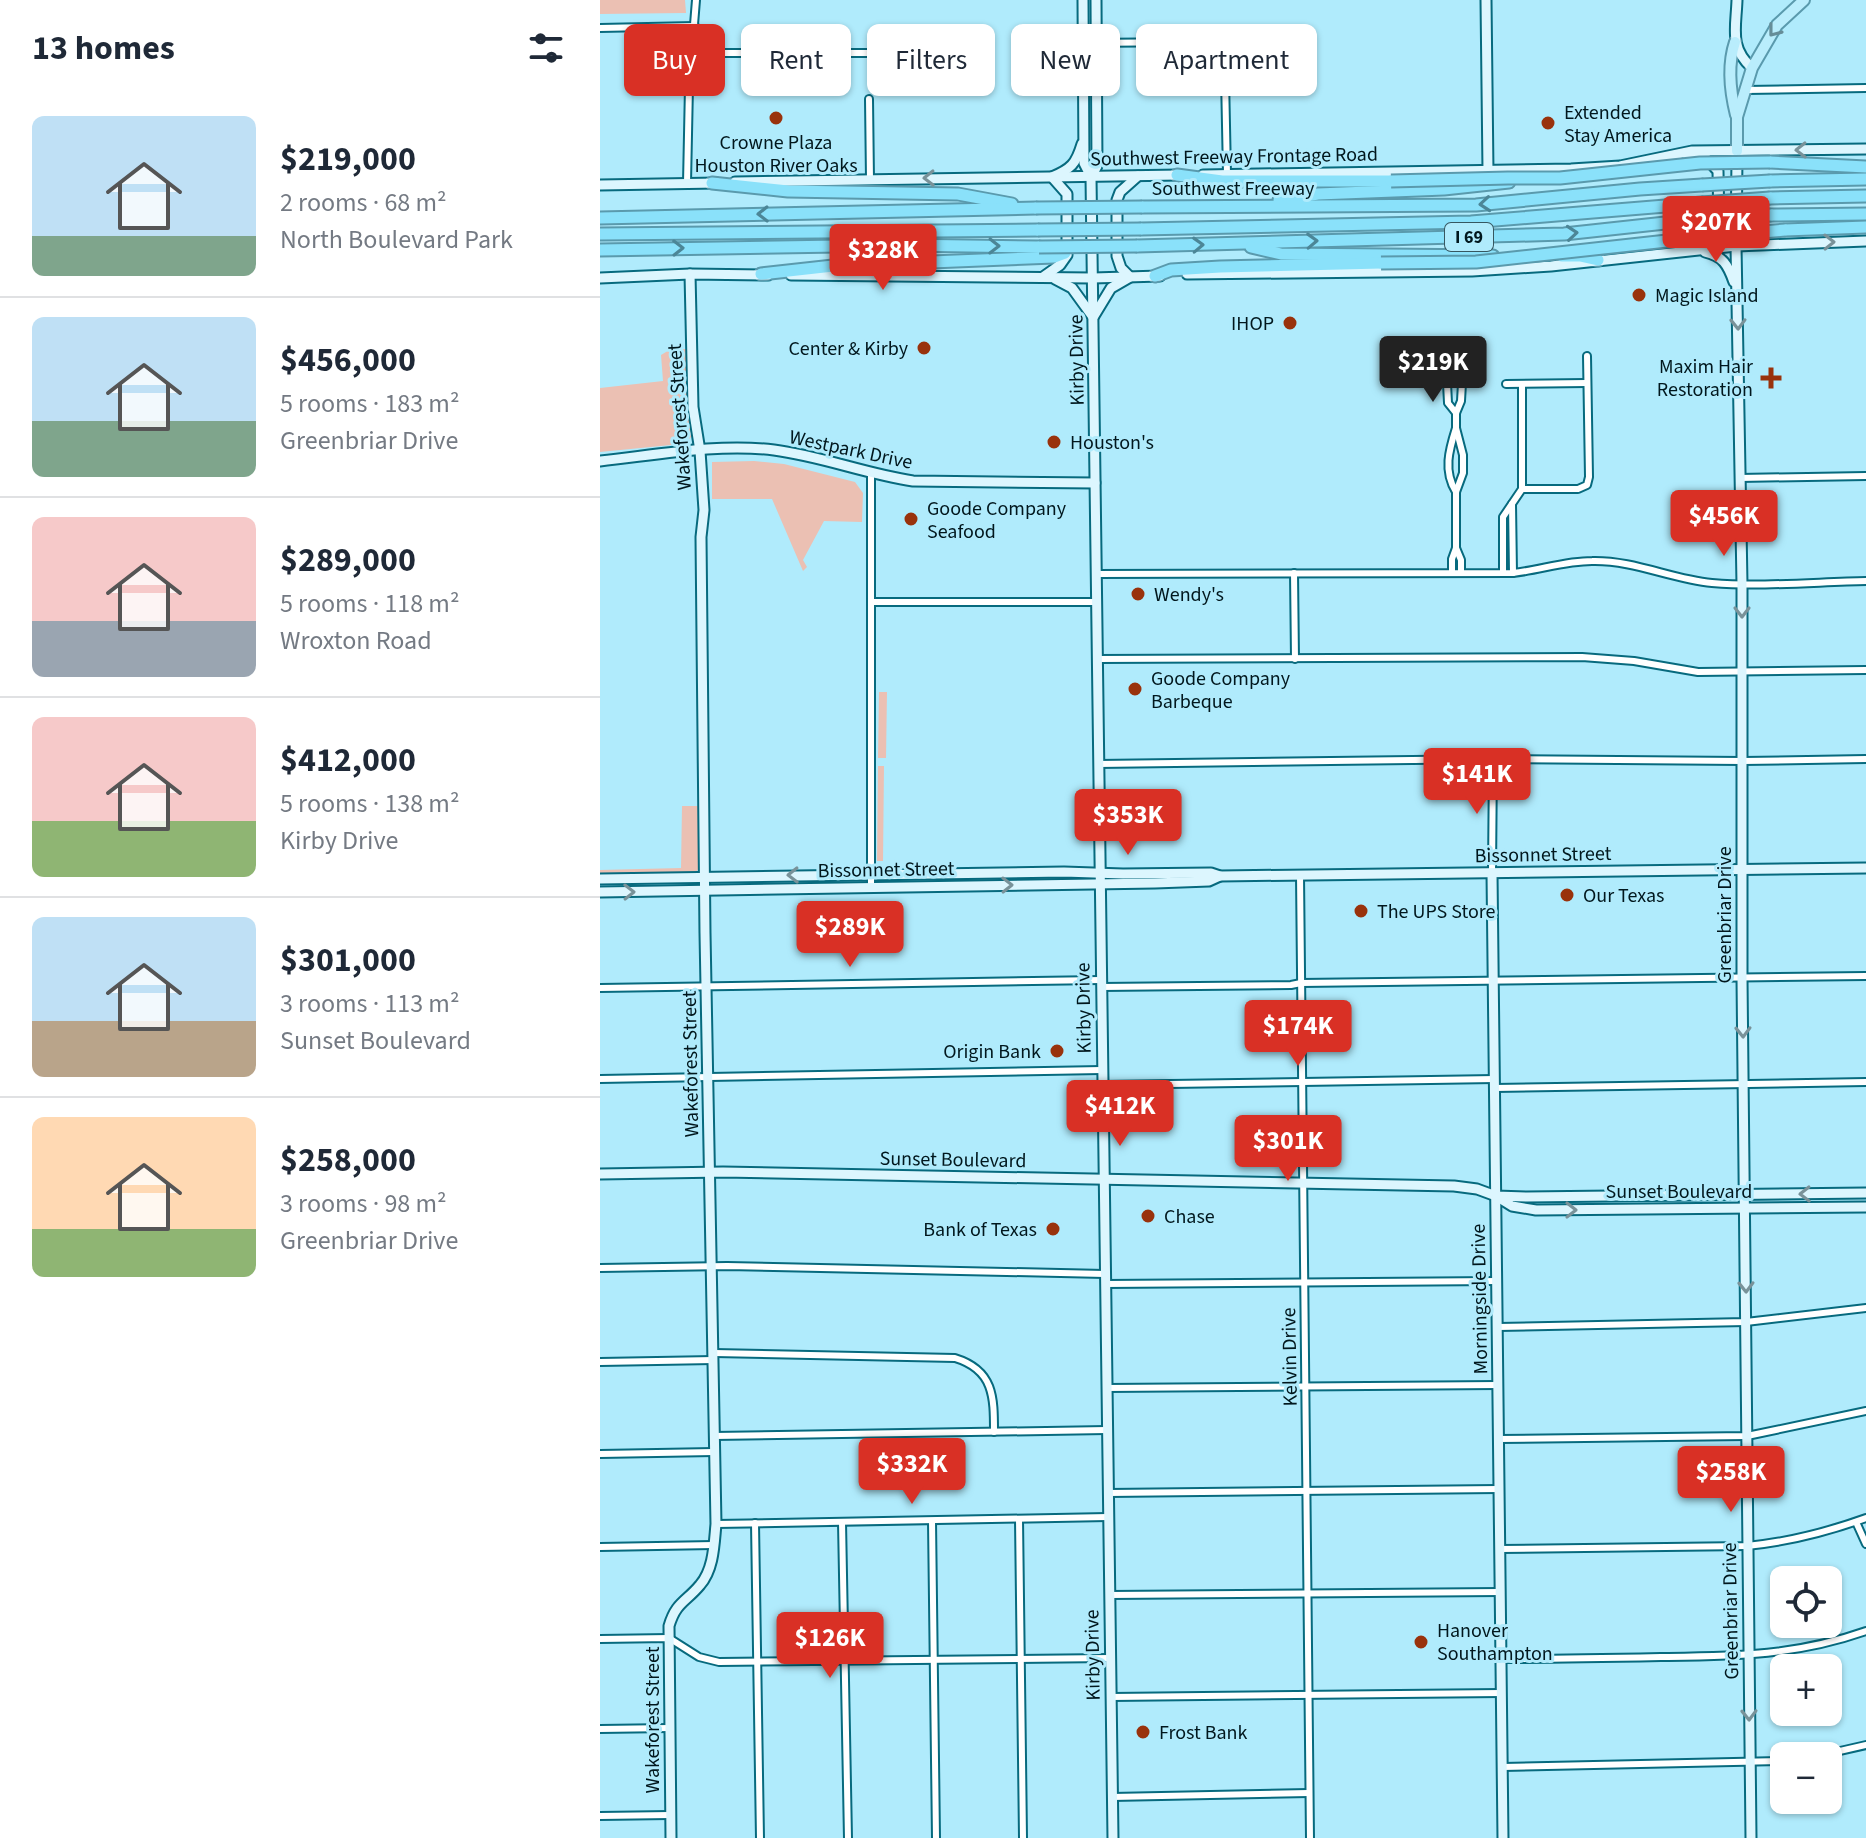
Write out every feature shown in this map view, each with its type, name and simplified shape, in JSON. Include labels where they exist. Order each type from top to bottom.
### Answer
[{"type":"highway","points":[[1177,175],[1222,181],[1391,181],[1560,178],[1700,163],[1770,162],[1866,167]]},
{"type":"highway","points":[[1235,206],[1318,194],[1444,189],[1564,177],[1620,166]]},
{"type":"highway","name":"Southwest Freeway","points":[[600,218],[1036,208],[1476,205],[1640,189],[1866,179]]},
{"type":"highway","points":[[712,183],[788,191],[958,194],[1036,208]]},
{"type":"highway","points":[[600,234],[1141,229],[1471,222],[1770,198],[1866,196]]},
{"type":"highway","name":"I 69","points":[[600,250],[871,246],[1039,252],[1081,246],[1564,234],[1702,219],[1866,214]]},
{"type":"highway","points":[[1155,276],[1171,270],[1220,267],[1476,262],[1694,238],[1866,227]]},
{"type":"highway","points":[[1234,243],[1281,254],[1580,256],[1598,260]]},
{"type":"highway","points":[[761,274],[1039,252]]},
{"type":"main road","name":"Kirby Drive","points":[[1083,0],[1084,24]]},
{"type":"main road","name":"Kirby Drive","points":[[1096,0],[1096,24]]},
{"type":"main road","points":[[1486,0],[1488,171]]},
{"type":"main road","points":[[1737,0],[1735,42],[1730,56],[1730,94],[1737,117]]},
{"type":"main road","name":"Greenbriar Drive","points":[[1751,1838],[1737,117],[1752,68],[1777,25],[1804,0]]},
{"type":"main road","points":[[1735,42],[1741,58],[1752,68]]},
{"type":"main road","name":"Kirby Drive","points":[[1085,96],[1084,163],[1091,177],[1093,278],[1113,1838]]},
{"type":"main road","name":"Kirby Drive","points":[[1091,177],[1097,166],[1096,96]]},
{"type":"main road","points":[[1047,277],[1067,255],[1067,194],[1052,177],[1074,164],[1085,134]]},
{"type":"main road","name":"Southwest Freeway Frontage Road","points":[[600,185],[1571,169],[1620,166],[1692,151],[1866,149]]},
{"type":"main road","points":[[1666,155],[1707,159],[1718,171],[1719,226],[1711,241],[1694,250]]},
{"type":"main road","points":[[1130,277],[1121,268],[1117,256],[1117,200],[1120,192],[1138,176]]},
{"type":"main road","points":[[600,278],[761,274],[1093,278],[1472,271],[1551,266],[1736,246],[1866,241]]},
{"type":"main road","points":[[1694,250],[1719,256],[1727,264],[1737,287]]},
{"type":"main road","name":"Wakeforest Street","points":[[671,1838],[669,1626],[676,1607],[705,1579],[716,1524],[706,986],[701,550],[704,510],[693,407],[690,274]]},
{"type":"main road","points":[[1047,277],[1072,288],[1093,317],[1111,288],[1130,277]]},
{"type":"main road","name":"Westpark Drive","points":[[600,461],[739,448],[773,450],[871,473],[933,483],[1095,483]]},
{"type":"main road","name":"Bissonnet Street","points":[[600,879],[975,873],[1209,881],[1220,876],[1866,868]]},
{"type":"main road","points":[[975,873],[975,886]]},
{"type":"main road","name":"Morningside Drive","points":[[1492,873],[1503,1838]]},
{"type":"main road","name":"Bissonnet Street","points":[[600,892],[975,886],[1100,878]]},
{"type":"main road","name":"Sunset Boulevard","points":[[600,1174],[709,1172],[1454,1186],[1477,1189],[1512,1206],[1536,1210],[1866,1207]]},
{"type":"main road","name":"Sunset Boulevard","points":[[1496,1196],[1866,1193]]},
{"type":"street","points":[[695,24],[696,0]]},
{"type":"street","points":[[600,28],[624,27]]},
{"type":"street","points":[[1120,43],[1196,42],[1216,51],[1225,77],[1227,174]]},
{"type":"street","points":[[725,53],[867,53]]},
{"type":"street","points":[[1746,90],[1866,88]]},
{"type":"street","points":[[687,183],[688,96]]},
{"type":"street","points":[[869,99],[870,180]]},
{"type":"street","points":[[1522,489],[1578,489],[1587,485],[1587,356]]},
{"type":"street","points":[[1438,383],[1472,382]]},
{"type":"street","points":[[1447,383],[1448,403],[1456,413]]},
{"type":"street","points":[[1452,572],[1456,548],[1456,492],[1463,473],[1463,455],[1456,428],[1462,383]]},
{"type":"street","points":[[1506,384],[1587,383]]},
{"type":"street","points":[[1503,573],[1503,517],[1522,489],[1522,384]]},
{"type":"street","points":[[1456,428],[1449,453],[1448,474],[1456,492]]},
{"type":"street","points":[[871,473],[871,888]]},
{"type":"street","points":[[1739,478],[1866,476]]},
{"type":"street","points":[[1512,504],[1513,573]]},
{"type":"street","points":[[1502,539],[1513,539]]},
{"type":"street","points":[[1456,548],[1461,560],[1461,572]]},
{"type":"street","points":[[1096,574],[1513,573],[1569,563],[1611,561],[1696,581],[1742,584],[1866,581]]},
{"type":"street","points":[[1294,573],[1295,659]]},
{"type":"street","points":[[871,602],[1096,602]]},
{"type":"street","points":[[1097,659],[1582,657],[1634,661],[1698,672],[1866,670]]},
{"type":"street","points":[[1098,764],[1493,759],[1866,759]]},
{"type":"street","name":"Morningside Drive","points":[[1492,873],[1493,759]]},
{"type":"street","name":"Kelvin Drive","points":[[1300,875],[1310,1838]]},
{"type":"street","points":[[600,988],[1291,985],[1866,976]]},
{"type":"street","points":[[600,1079],[1102,1070]]},
{"type":"street","points":[[1102,1085],[1866,1082]]},
{"type":"street","points":[[600,1268],[712,1266],[1304,1282],[1497,1281]]},
{"type":"street","points":[[1498,1327],[1746,1322],[1866,1308]]},
{"type":"street","points":[[600,1362],[714,1357],[955,1358],[973,1366],[986,1378],[993,1396],[994,1432]]},
{"type":"street","points":[[1106,1388],[1498,1385]]},
{"type":"street","points":[[1499,1439],[1747,1436],[1866,1411]]},
{"type":"street","points":[[714,1436],[1107,1430]]},
{"type":"street","points":[[600,1454],[714,1452]]},
{"type":"street","points":[[1108,1493],[1499,1489]]},
{"type":"street","points":[[716,1524],[1108,1517]]},
{"type":"street","points":[[1500,1549],[1747,1546],[1824,1532],[1866,1518]]},
{"type":"street","points":[[1019,1519],[1023,1838]]},
{"type":"street","points":[[932,1521],[936,1838]]},
{"type":"street","points":[[842,1522],[848,1838]]},
{"type":"street","points":[[1856,1522],[1866,1544]]},
{"type":"street","points":[[755,1523],[760,1838]]},
{"type":"street","points":[[600,1547],[714,1545]]},
{"type":"street","points":[[1109,1595],[1501,1592]]},
{"type":"street","points":[[1501,1659],[1748,1656],[1795,1650],[1866,1631]]},
{"type":"street","points":[[600,1639],[669,1638],[686,1650],[719,1662],[1110,1658]]},
{"type":"street","points":[[1111,1697],[1502,1693]]},
{"type":"street","points":[[600,1729],[670,1728]]},
{"type":"street","points":[[1842,1750],[1866,1745]]},
{"type":"street","points":[[1503,1767],[1770,1762]]},
{"type":"street","points":[[1112,1797],[1309,1793]]},
{"type":"street","points":[[600,1816],[670,1815]]},
{"type":"shaded area","points":[[600,0],[685,0],[686,13],[600,14]]},
{"type":"shaded area","points":[[671,349],[687,349],[691,437],[685,443],[600,452],[600,388],[663,381],[661,355]]},
{"type":"shaded area","points":[[712,462],[784,464],[855,482],[863,493],[862,522],[824,521],[803,560],[807,567],[803,571],[772,499],[712,499]]},
{"type":"shaded area","points":[[879,692],[887,692],[886,758],[878,758]]},
{"type":"shaded area","points":[[878,766],[884,766],[883,861],[877,861]]},
{"type":"shaded area","points":[[682,806],[701,806],[701,866],[695,873],[600,876],[600,870],[681,868]]},
{"type":"place","name":"Crowne Plaza Houston River Oaks","points":[[776,118]]},
{"type":"place","name":"Extended Stay America","points":[[1548,123]]},
{"type":"place","name":"Magic Island","points":[[1639,295]]},
{"type":"place","name":"IHOP","points":[[1290,323]]},
{"type":"place","name":"Center & Kirby","points":[[924,348]]},
{"type":"place","name":"Maxim Hair Restoration","points":[[1771,378]]},
{"type":"place","name":"Houston's","points":[[1054,442]]},
{"type":"place","name":"Goode Company Seafood","points":[[911,519]]},
{"type":"place","name":"Wendy's","points":[[1138,594]]},
{"type":"place","name":"Goode Company Barbeque","points":[[1135,689]]},
{"type":"place","name":"Our Texas","points":[[1567,895]]},
{"type":"place","name":"The UPS Store","points":[[1361,911]]},
{"type":"place","name":"Origin Bank","points":[[1057,1051]]},
{"type":"place","name":"Chase","points":[[1148,1216]]},
{"type":"place","name":"Bank of Texas","points":[[1053,1229]]},
{"type":"place","name":"Hanover Southampton","points":[[1421,1642]]},
{"type":"place","name":"Frost Bank","points":[[1143,1732]]}]
